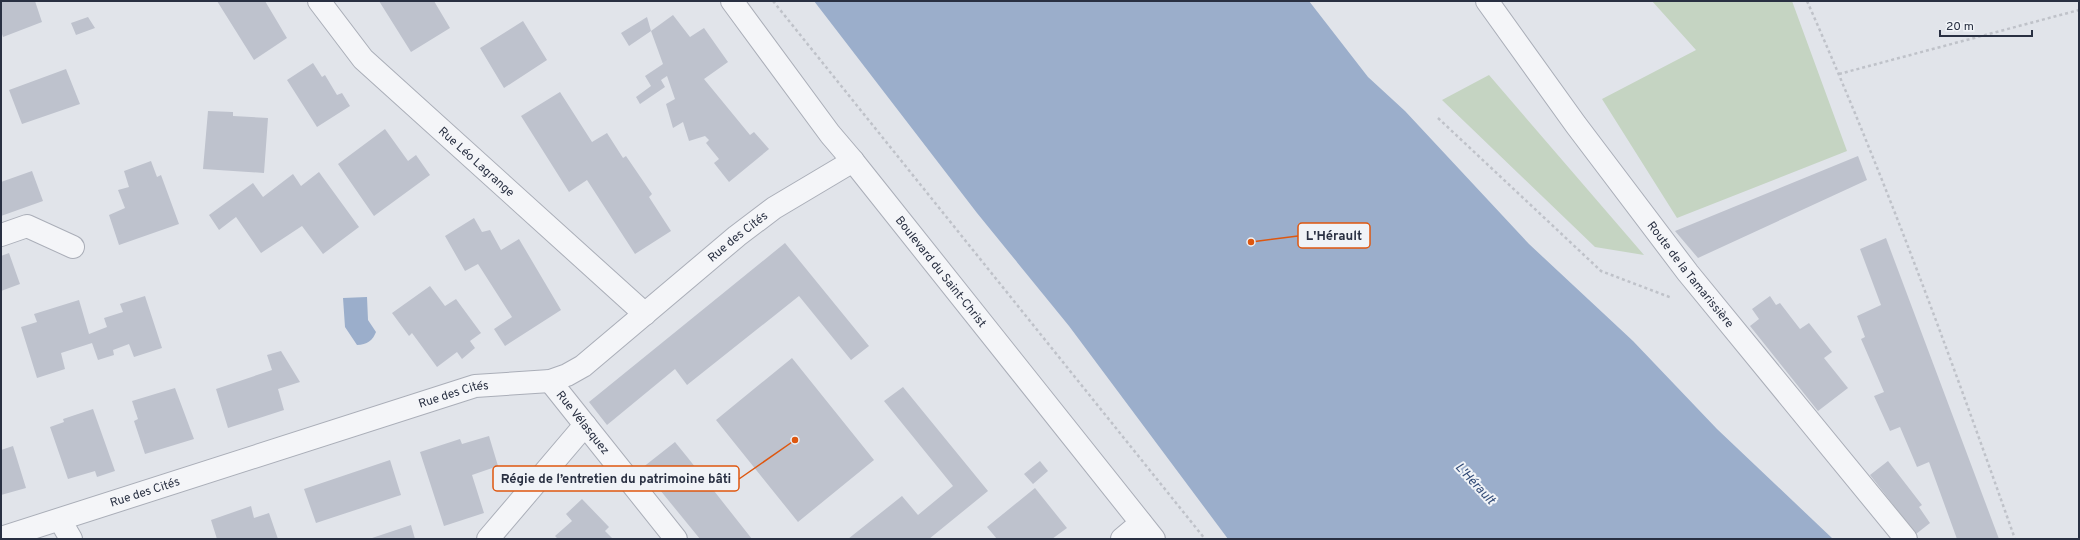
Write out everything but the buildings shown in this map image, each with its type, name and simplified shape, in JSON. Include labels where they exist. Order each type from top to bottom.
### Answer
[{"type":"street","name":"Rue Léo Lagrange","points":[[319,1],[363,59],[645,314]]},
{"type":"street","name":"Boulevard du Saint-Christ","points":[[732,1],[830,134],[854,161],[1148,531]]},
{"type":"street","name":"Route de la Tamarissière","points":[[1487,1],[1576,125],[1688,274],[1906,539]]},
{"type":"street","name":"Rue des Cités","points":[[1,538],[475,386],[550,381],[567,375],[583,366],[737,236],[774,208],[854,161]]},
{"type":"street","points":[[1,235],[27,226],[73,247]]},
{"type":"street","name":"Rue Vélasquez","points":[[550,381],[676,539]]},
{"type":"street","points":[[488,539],[585,425]]},
{"type":"street","points":[[60,520],[71,539]]},
{"type":"street","points":[[1122,539],[1148,531]]},
{"type":"path","points":[[773,1],[1205,539]]},
{"type":"path","points":[[1807,1],[1839,74],[1958,377],[2015,539]]},
{"type":"path","points":[[1839,74],[2079,10]]},
{"type":"path","points":[[1438,118],[1601,271],[1674,299]]},
{"type":"green space","points":[[1652,1],[1792,1],[1847,151],[1677,218],[1602,99],[1696,50]]},
{"type":"green space","points":[[1489,75],[1644,255],[1595,247],[1442,100]]},
{"type":"water","points":[[814,1],[1309,1],[1368,77],[1405,111],[1529,244],[1633,341],[1717,429],[1833,539],[1228,539],[1069,326],[977,213]]},
{"type":"water","points":[[367,297],[368,320],[376,332],[369,342],[357,345],[345,327],[343,298]]},
{"type":"place","name":"L'Hérault","points":[[1251,242]]},
{"type":"place","name":"Régie de l’entretien du patrimoine bâti","points":[[795,440]]}]
